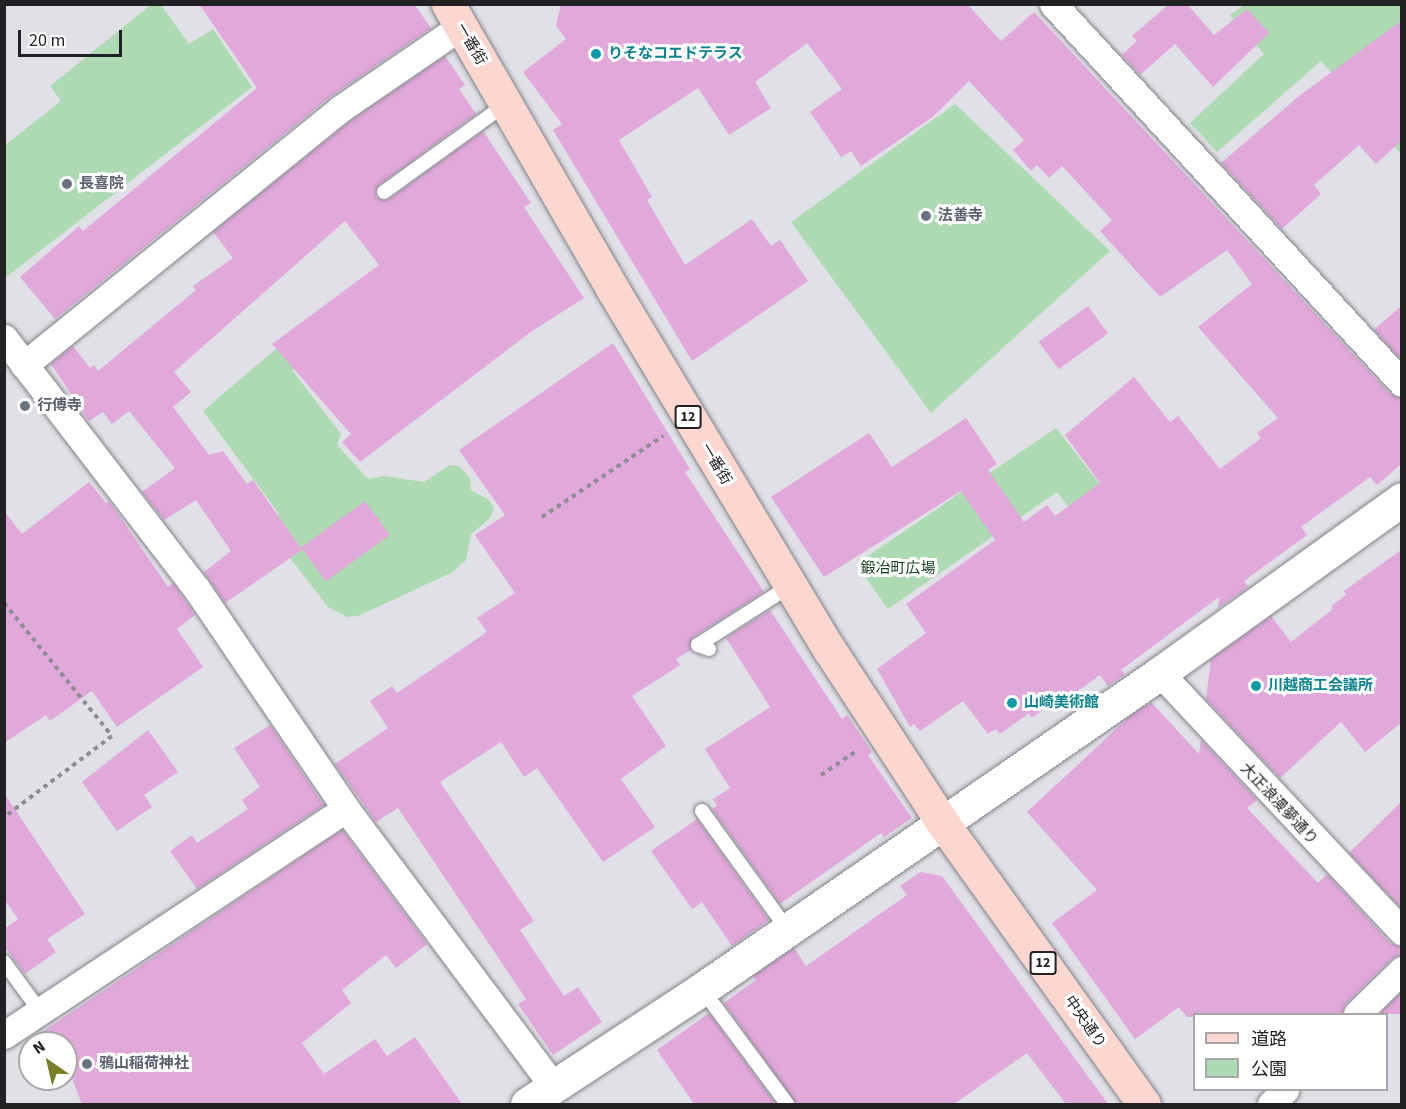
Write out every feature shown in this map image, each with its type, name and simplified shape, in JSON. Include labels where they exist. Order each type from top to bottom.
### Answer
[{"type":"main road","name":"一番街","points":[[455,15],[689,419],[790,586],[883,734],[942,822]]},
{"type":"main road","name":"中央通り","points":[[942,822],[1144,1104]]},
{"type":"street","points":[[1053,4],[1401,383]]},
{"type":"street","points":[[24,365],[455,15]]},
{"type":"street","points":[[4,338],[196,588],[346,809],[553,1086]]},
{"type":"street","points":[[527,1104],[702,989],[1160,673],[1401,499]]},
{"type":"street","name":"大正浪漫夢通り","points":[[1160,673],[1401,932]]},
{"type":"street","points":[[4,1035],[346,809]]},
{"type":"street","points":[[1358,1013],[1401,970]]},
{"type":"street","points":[[1271,1104],[1282,1091]]},
{"type":"lane","points":[[384,192],[506,104]]},
{"type":"lane","points":[[709,649],[698,645],[790,586]]},
{"type":"lane","points":[[702,811],[788,929]]},
{"type":"lane","points":[[4,962],[40,1011]]},
{"type":"lane","points":[[702,989],[787,1104]]},
{"type":"path","points":[[542,517],[689,419]]},
{"type":"path","points":[[4,603],[112,736],[4,817]]},
{"type":"path","points":[[821,775],[883,734]]},
{"type":"green space","name":"長喜院","points":[[152,4],[161,5],[189,44],[213,29],[252,87],[5,278],[5,145],[61,101],[50,86]]},
{"type":"green space","points":[[1244,5],[1401,5],[1401,154],[1321,61],[1217,152],[1190,123],[1264,54],[1230,15]]},
{"type":"green space","points":[[955,104],[1110,251],[931,413],[791,222]]},
{"type":"green space","points":[[328,333],[292,370],[341,434],[337,445],[368,479],[384,476],[424,482],[450,465],[459,466],[470,478],[471,490],[489,500],[494,509],[490,518],[471,534],[466,560],[453,572],[358,616],[347,617],[328,607],[266,527],[279,514],[203,411],[292,335]]},
{"type":"green space","name":"鍛冶町広場","points":[[1056,428],[1139,534],[1108,558],[1057,492],[888,609],[856,564]]},
{"type":"building","points":[[199,4],[415,5],[431,28],[330,97],[55,319],[20,277],[79,226],[83,231],[257,88]]},
{"type":"building","points":[[561,4],[967,4],[1001,41],[1034,12],[1390,394],[1401,398],[1401,464],[1377,485],[1370,477],[1301,527],[1307,535],[1244,581],[1248,587],[1218,608],[1219,597],[1121,670],[1125,674],[1108,686],[1100,675],[1063,702],[1060,697],[1032,718],[1029,713],[1000,734],[996,729],[988,734],[963,701],[920,731],[914,724],[910,727],[877,669],[926,633],[906,604],[995,540],[961,491],[824,577],[771,497],[869,433],[892,467],[966,418],[997,464],[988,470],[1024,522],[1047,505],[1055,516],[1100,483],[1065,435],[1134,377],[1170,422],[1178,416],[1220,469],[1261,438],[1257,433],[1278,418],[1198,327],[1252,284],[1227,250],[1160,297],[1100,231],[1112,220],[1062,166],[1049,178],[1037,165],[1031,171],[1013,150],[1024,140],[969,81],[934,116],[861,166],[851,151],[841,157],[810,112],[842,89],[807,43],[755,82],[771,108],[729,135],[698,88],[619,140],[652,197],[647,200],[685,265],[752,219],[771,246],[780,240],[808,281],[692,361],[553,130],[562,124],[523,72],[566,39],[556,26]]},
{"type":"building","points":[[1169,4],[1187,4],[1214,35],[1247,9],[1269,33],[1213,87],[1175,44],[1140,75],[1122,55],[1137,41],[1132,36]]},
{"type":"building","points":[[1401,21],[1401,141],[1376,164],[1359,145],[1314,185],[1321,194],[1282,229],[1221,163],[1299,96]]},
{"type":"building","points":[[445,56],[465,85],[459,89],[476,114],[379,185],[376,197],[389,199],[483,131],[531,203],[524,207],[584,298],[532,331],[360,462],[342,442],[351,434],[272,344],[379,265],[345,221],[174,372],[191,392],[173,407],[209,455],[223,451],[247,484],[253,480],[302,550],[225,603],[204,572],[231,551],[196,500],[164,520],[142,492],[175,468],[129,411],[112,424],[103,412],[89,421],[51,364],[73,346],[90,368],[94,365],[98,371],[196,290],[193,286],[233,258],[213,232],[349,122]]},
{"type":"building","points":[[1088,306],[1108,334],[1059,369],[1039,342]]},
{"type":"building","points":[[1401,306],[1401,359],[1374,330]]},
{"type":"building","points":[[613,343],[690,469],[685,472],[764,592],[693,637],[691,650],[676,659],[680,665],[632,696],[666,746],[621,779],[655,827],[603,862],[537,768],[524,777],[501,742],[440,782],[534,921],[520,930],[564,996],[578,987],[602,1022],[553,1055],[518,1004],[526,999],[398,808],[376,822],[335,764],[388,728],[370,701],[392,686],[397,693],[487,632],[477,618],[515,593],[475,535],[505,515],[459,450]]},
{"type":"building","points":[[89,482],[106,503],[109,501],[168,587],[173,583],[195,615],[177,629],[203,667],[117,727],[92,691],[50,721],[46,715],[4,743],[4,511],[22,534]]},
{"type":"building","points":[[365,501],[390,535],[326,581],[301,547]]},
{"type":"building","points":[[1401,550],[1401,723],[1365,752],[1341,722],[1280,778],[1206,699],[1211,659],[1271,616],[1291,642],[1333,609],[1331,606],[1346,595],[1344,591]]},
{"type":"building","points":[[770,610],[842,719],[847,715],[872,752],[868,755],[912,818],[884,837],[881,833],[780,904],[712,809],[717,806],[713,799],[730,788],[705,749],[770,707],[726,638]]},
{"type":"building","points":[[1151,702],[1199,754],[1201,740],[1257,800],[1247,808],[1318,883],[1327,874],[1390,943],[1401,947],[1401,955],[1391,959],[1346,1003],[1342,1013],[1193,1013],[1193,1017],[1187,1017],[1179,1007],[1135,1039],[1052,923],[1097,890],[1027,812],[1130,716]]},
{"type":"building","points":[[270,725],[324,805],[197,889],[170,851],[192,835],[197,843],[248,809],[242,800],[260,787],[234,748]]},
{"type":"building","points":[[148,730],[178,772],[144,795],[152,807],[117,831],[82,782]]},
{"type":"building","points":[[4,793],[85,914],[47,939],[56,952],[25,974],[4,946],[4,929],[18,919],[4,899]]},
{"type":"building","points":[[1401,802],[1401,908],[1349,853]]},
{"type":"building","points":[[697,819],[769,920],[732,946],[702,902],[692,909],[651,851]]},
{"type":"building","points":[[342,830],[427,944],[396,968],[386,955],[342,990],[351,1003],[302,1043],[324,1074],[375,1039],[387,1056],[415,1037],[462,1104],[82,1104],[77,1091],[78,1031],[44,1031]]},
{"type":"building","points":[[920,872],[942,876],[1108,1104],[1066,1104],[1027,1053],[954,1104],[796,1104],[724,1003],[756,980],[753,976],[794,948],[806,966],[907,895],[900,886]]},
{"type":"building","points":[[1401,993],[1401,1014],[1380,1013]]},
{"type":"building","points":[[709,1013],[776,1104],[694,1104],[657,1050]]},
{"type":"place","name":"りそなコエドテラス","points":[[596,54]]},
{"type":"place","name":"長喜院","points":[[67,184]]},
{"type":"place","name":"法善寺","points":[[926,216]]},
{"type":"place","name":"行傅寺","points":[[25,406]]},
{"type":"place","name":"川越商工会議所","points":[[1256,686]]},
{"type":"place","name":"山崎美術館","points":[[1012,703]]},
{"type":"place","name":"鴉山稲荷神社","points":[[87,1064]]}]
